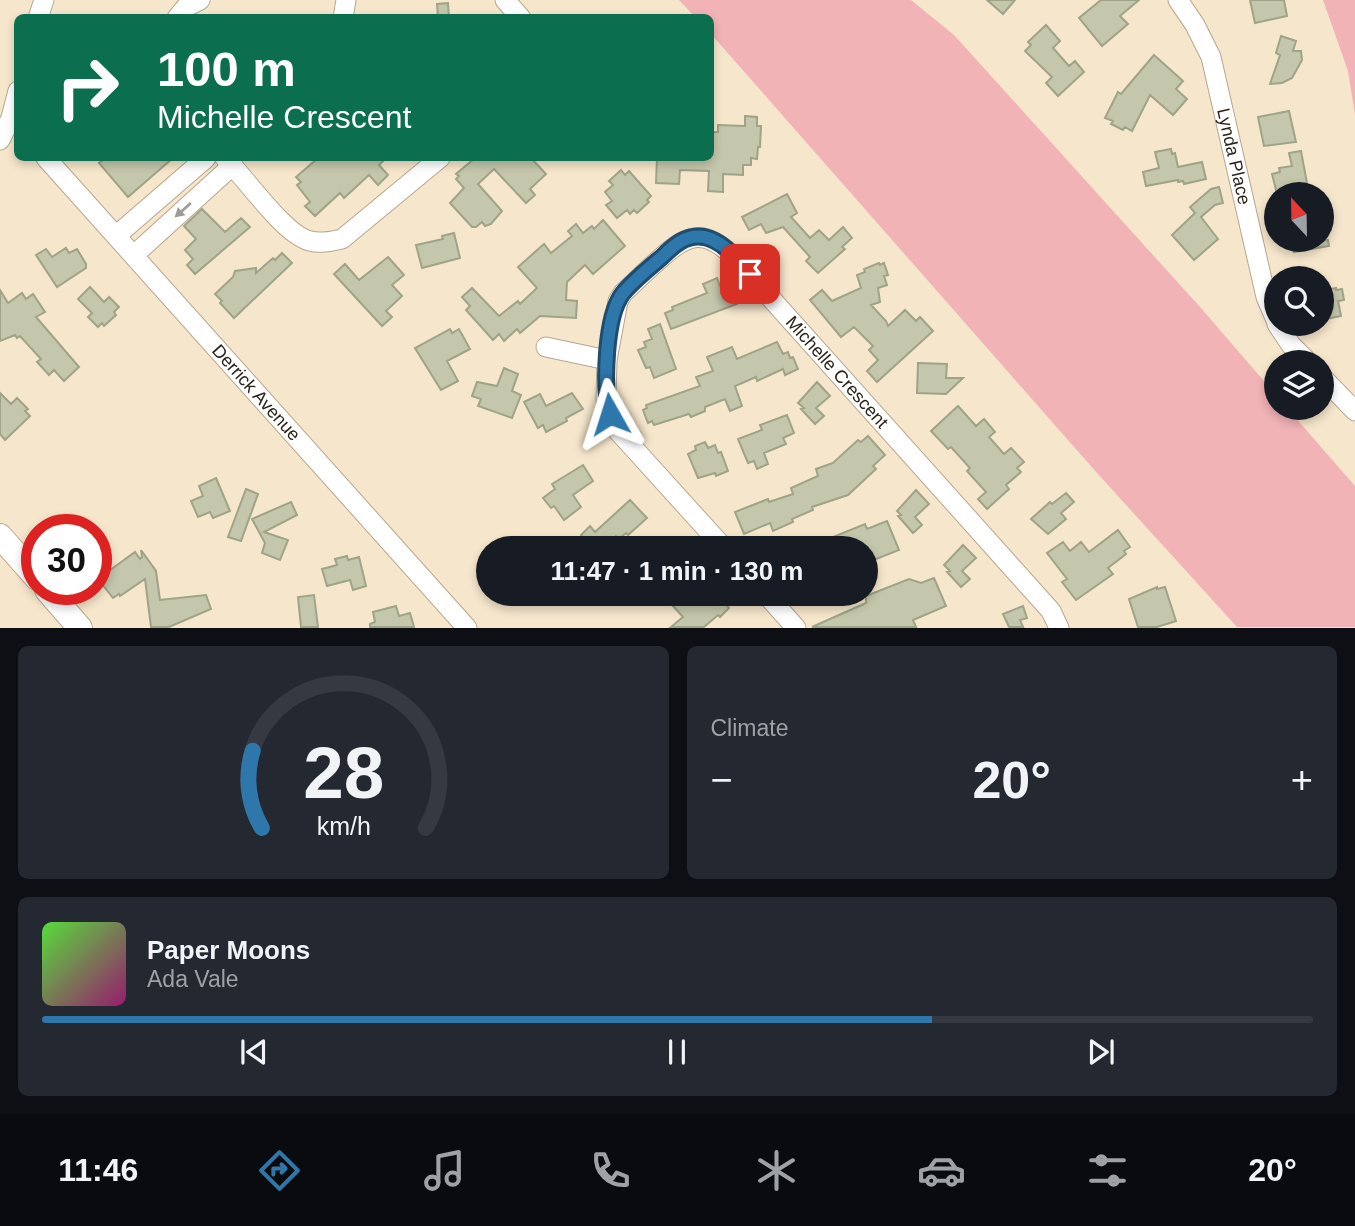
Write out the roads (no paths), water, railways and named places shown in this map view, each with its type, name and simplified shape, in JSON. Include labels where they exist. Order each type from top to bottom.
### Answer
[{"type":"main road","points":[[0,536],[21,560]]},
{"type":"main road","points":[[60,605],[80,628]]},
{"type":"street","points":[[180,14],[186,7],[200,0]]},
{"type":"street","points":[[505,0],[517,14]]},
{"type":"street","name":"Lynda Place","points":[[1178,0],[1195,24],[1210,57],[1264,288]]},
{"type":"street","points":[[0,140],[14,122]]},
{"type":"street","name":"Derrick Avenue","points":[[49,161],[467,628]]},
{"type":"street","points":[[117,235],[203,161]]},
{"type":"street","points":[[134,255],[229,161],[290,231],[309,241],[327,242],[342,239],[436,161]]},
{"type":"street","name":"Michelle Crescent","points":[[713,536],[618,431],[606,399],[607,359],[615,310],[623,293],[683,240],[702,237],[721,245],[1025,580],[1051,611],[1059,628]]},
{"type":"street","name":"Lynda Place","points":[[1286,336],[1296,350]]},
{"type":"street","points":[[546,347],[607,359]]},
{"type":"street","points":[[1334,389],[1355,411]]},
{"type":"street","points":[[777,606],[796,628]]}]
